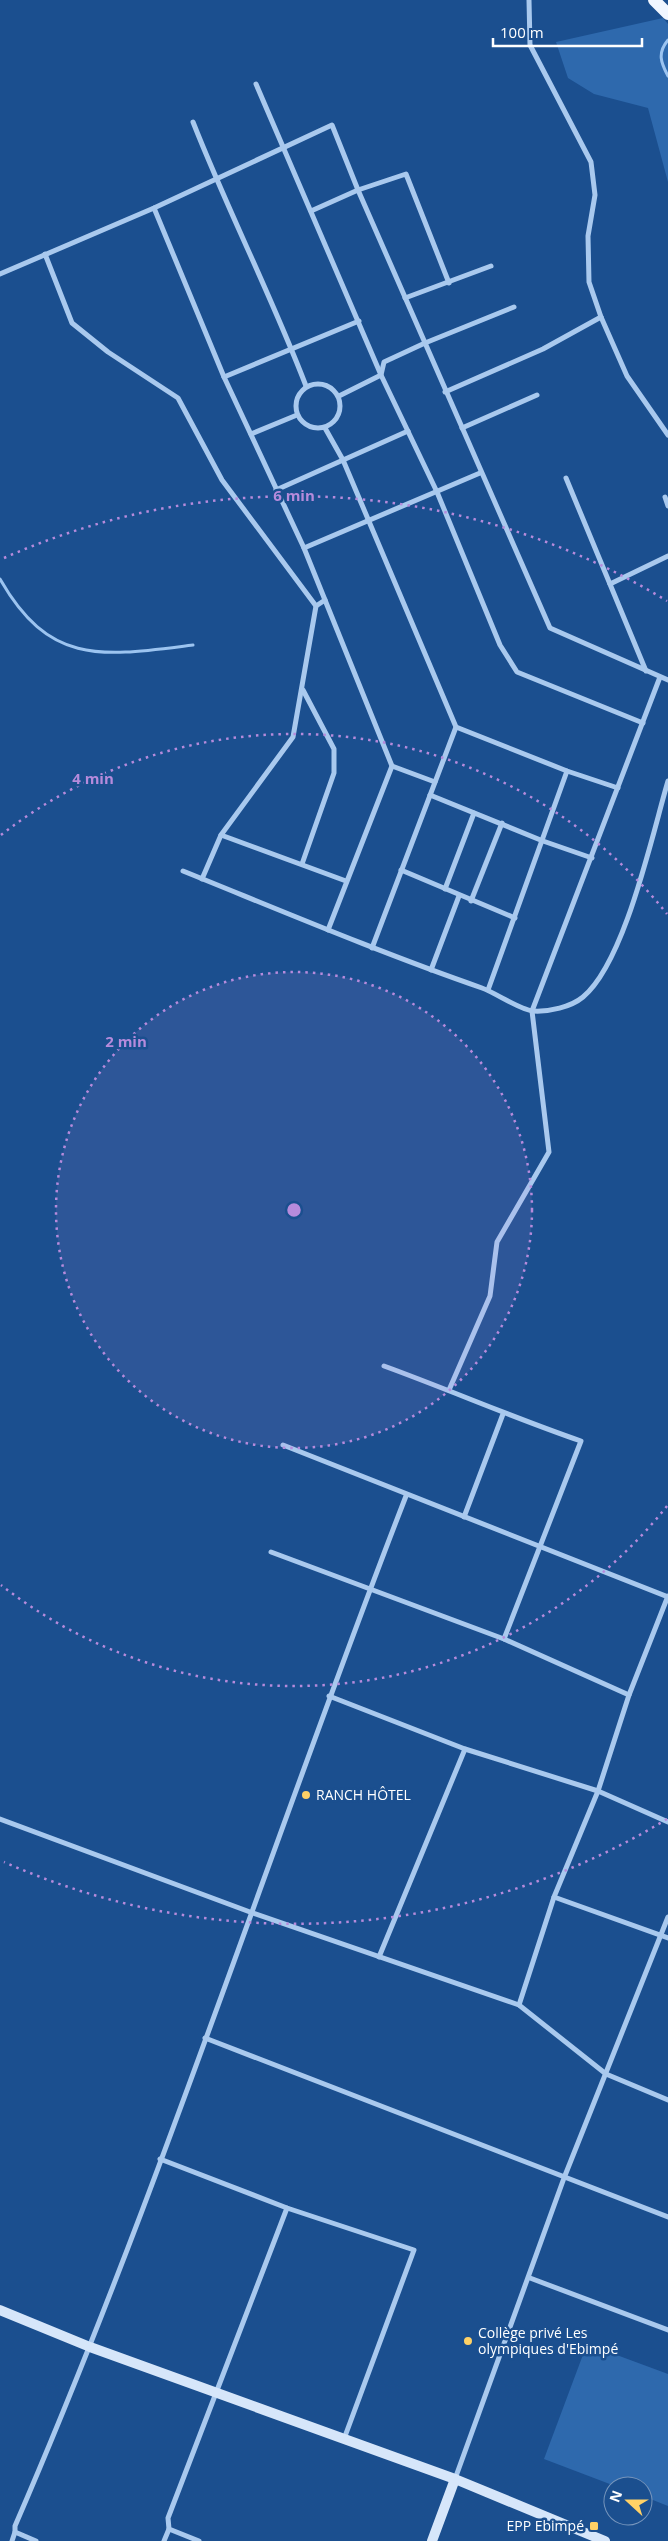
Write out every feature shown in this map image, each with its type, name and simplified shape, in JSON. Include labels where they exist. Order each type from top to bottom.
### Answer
[{"type":"main road","points":[[654,0],[668,14]]},
{"type":"street","points":[[529,0],[530,45],[591,162],[595,195],[588,236],[589,282],[601,317],[627,376],[668,435]]},
{"type":"street","points":[[256,84],[381,375],[437,492],[500,645],[517,672],[643,723]]},
{"type":"street","points":[[193,122],[215,179],[292,348],[306,386]]},
{"type":"street","points":[[0,274],[154,208],[332,125],[358,190],[480,473],[550,628],[668,680]]},
{"type":"street","points":[[311,211],[358,190],[406,174],[449,283]]},
{"type":"street","points":[[154,208],[224,377],[304,548],[392,766],[328,930]]},
{"type":"street","points":[[45,254],[72,323],[108,352],[178,398],[222,480],[316,606],[293,738],[221,836],[202,879]]},
{"type":"street","points":[[406,298],[491,266]]},
{"type":"street","points":[[381,375],[384,362],[425,343],[514,307]]},
{"type":"street","points":[[445,392],[543,349],[601,317]]},
{"type":"street","points":[[224,377],[359,320]]},
{"type":"street","points":[[339,396],[381,375]]},
{"type":"street","points":[[325,384],[339,396],[339,415],[325,428],[309,427],[297,416],[296,399],[306,386],[325,384]]},
{"type":"street","points":[[462,428],[537,395]]},
{"type":"street","points":[[251,434],[297,416]]},
{"type":"street","points":[[325,428],[343,460],[456,727],[372,948]]},
{"type":"street","points":[[276,490],[408,431]]},
{"type":"street","points":[[304,548],[480,473]]},
{"type":"street","points":[[566,478],[646,671]]},
{"type":"street","points":[[665,497],[668,506]]},
{"type":"street","points":[[610,584],[668,556]]},
{"type":"street","points":[[316,606],[325,600]]},
{"type":"street","points":[[449,1390],[490,1296],[497,1242],[549,1152],[532,1011],[660,677]]},
{"type":"street","points":[[302,690],[334,749],[334,773],[302,864]]},
{"type":"street","points":[[456,727],[567,771],[618,788]]},
{"type":"street","points":[[392,766],[435,782]]},
{"type":"street","points":[[488,990],[567,771]]},
{"type":"street","points":[[183,871],[372,948],[488,990],[532,1011],[560,1009],[583,997],[605,969],[626,922],[668,781]]},
{"type":"street","points":[[430,795],[543,841],[592,858]]},
{"type":"street","points":[[445,889],[474,813]]},
{"type":"street","points":[[471,901],[502,823]]},
{"type":"street","points":[[221,836],[346,881]]},
{"type":"street","points":[[401,870],[515,918]]},
{"type":"street","points":[[431,970],[460,896]]},
{"type":"street","points":[[384,1366],[449,1390],[503,1414],[580,1442],[504,1640]]},
{"type":"street","points":[[464,1517],[503,1414]]},
{"type":"street","points":[[282,1445],[406,1496],[668,1596],[629,1695],[598,1791],[554,1898],[519,2005]]},
{"type":"street","points":[[12,2541],[15,2532],[14,2526],[90,2346],[205,2038],[329,1696],[406,1496]]},
{"type":"street","points":[[271,1552],[504,1640],[629,1695]]},
{"type":"street","points":[[329,1696],[465,1749],[598,1791],[668,1822]]},
{"type":"street","points":[[379,1957],[465,1749]]},
{"type":"street","points":[[0,1819],[250,1912],[519,2005],[606,2074],[668,2100]]},
{"type":"street","points":[[554,1898],[668,1938]]},
{"type":"street","points":[[432,2541],[530,2278],[564,2178],[668,1917]]},
{"type":"street","points":[[205,2038],[668,2217]]},
{"type":"street","points":[[160,2159],[287,2208],[414,2250],[344,2438]]},
{"type":"street","points":[[164,2541],[169,2529],[168,2518],[287,2208]]},
{"type":"street","points":[[530,2278],[668,2330]]},
{"type":"street","points":[[0,2310],[90,2346],[455,2479],[598,2540]]},
{"type":"street","points":[[169,2529],[199,2541]]},
{"type":"street","points":[[15,2532],[36,2541]]},
{"type":"shaded area","points":[[663,18],[668,24],[668,182],[648,108],[594,94],[568,78],[556,42]]},
{"type":"shaded area","points":[[587,2344],[668,2374],[668,2506],[653,2500],[653,2476],[603,2476],[603,2481],[544,2459]]},
{"type":"waterway","points":[[668,40],[661,54],[668,76]]},
{"type":"waterway","points":[[0,579],[19,608],[39,628],[60,641],[82,649],[106,652],[132,652],[193,645]]},
{"type":"place","name":"RANCH HÔTEL","points":[[306,1795]]},
{"type":"place","name":"Collège privé Les olympiques d'Ebimpé","points":[[468,2341]]},
{"type":"place","name":"EPP Ebimpé","points":[[594,2526]]}]
